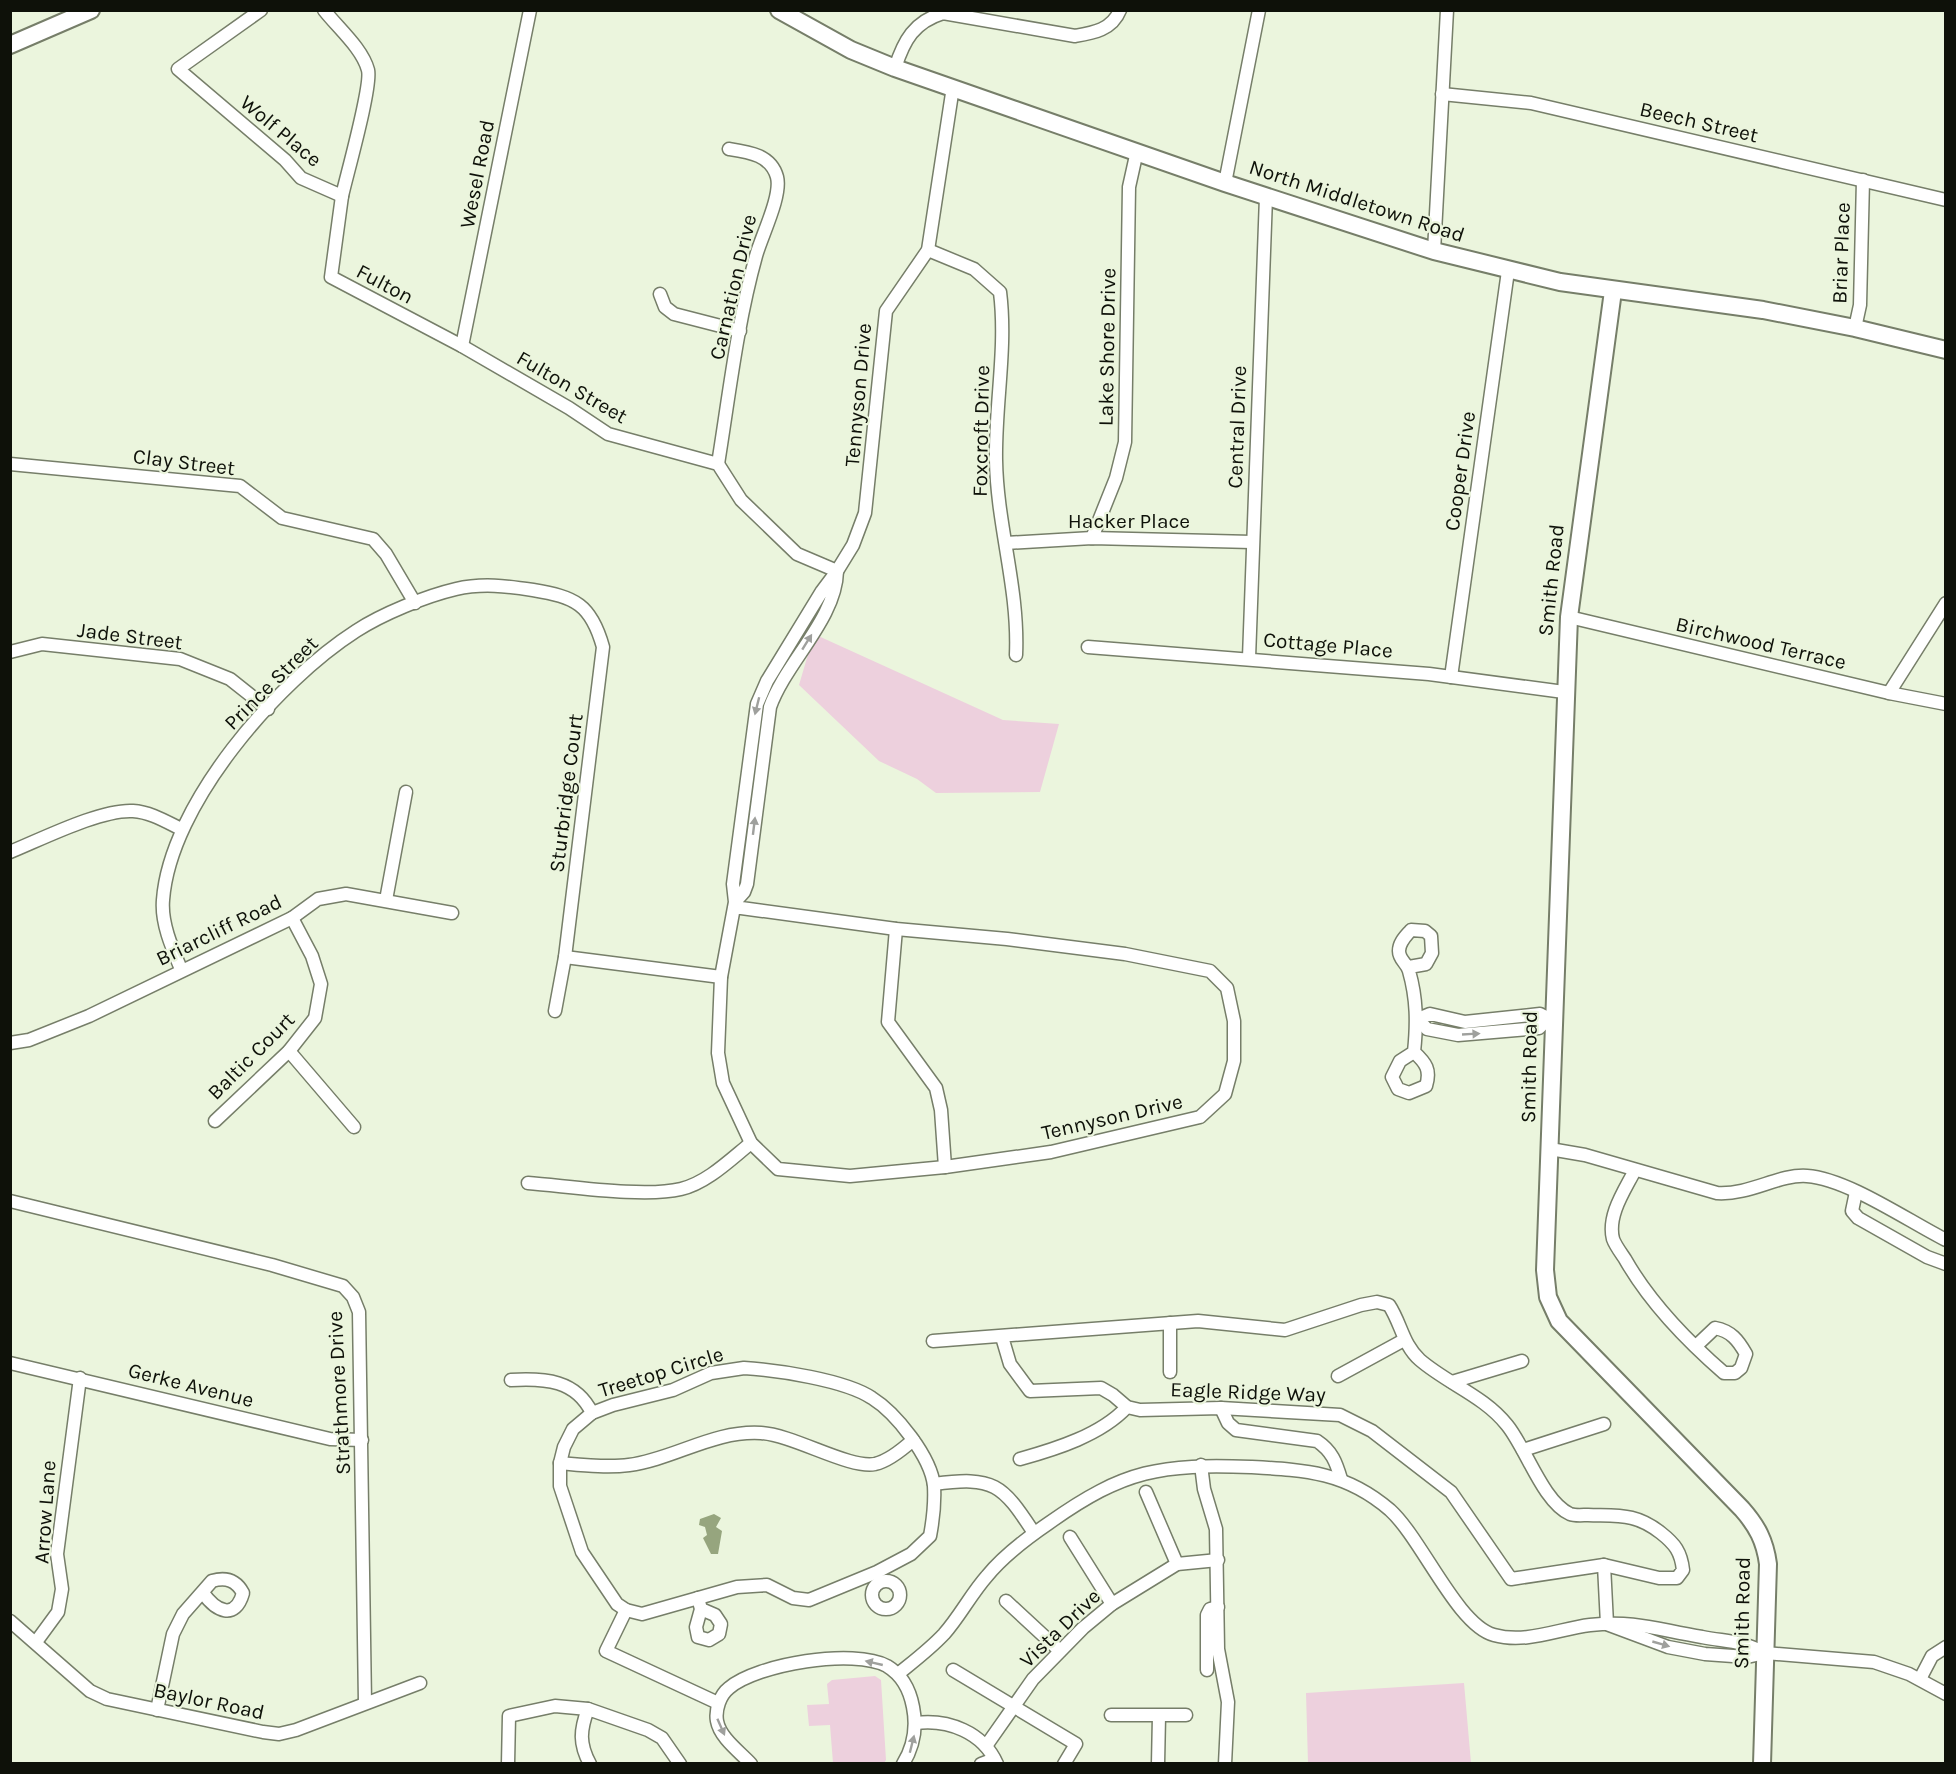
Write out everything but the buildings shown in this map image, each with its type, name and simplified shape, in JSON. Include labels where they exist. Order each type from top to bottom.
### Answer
[{"type":"street","points":[[10,45],[91,10]]},
{"type":"street","name":"Wolf Place","points":[[261,10],[178,69],[285,160],[301,178],[342,196],[366,93],[368,71],[359,54],[324,10]]},
{"type":"street","name":"Wesel Road","points":[[462,346],[530,10]]},
{"type":"street","name":"North Middletown Road","points":[[779,10],[851,50],[895,68],[1225,183],[1434,251],[1508,271],[1613,291],[1763,310],[1855,328],[1946,350]]},
{"type":"street","points":[[895,68],[902,44],[915,27],[927,18],[943,13],[961,12],[1075,36],[1095,33],[1109,26],[1120,10]]},
{"type":"street","points":[[1225,183],[1259,10]]},
{"type":"street","points":[[1434,251],[1447,10]]},
{"type":"street","name":"Tennyson Drive","points":[[735,904],[896,929],[1007,939],[1113,953],[1210,971],[1227,988],[1234,1021],[1234,1061],[1225,1094],[1200,1117],[1051,1152],[945,1167],[850,1176],[778,1169],[751,1143],[723,1083],[718,1053],[721,977],[735,904],[747,884],[770,707],[779,687],[832,598],[837,571],[853,544],[865,513],[886,311],[928,250],[953,87]]},
{"type":"street","name":"Beech Street","points":[[1442,93],[1531,103],[1946,200]]},
{"type":"street","name":"Carnation Drive","points":[[718,464],[740,331],[755,258],[776,197],[778,180],[773,166],[763,158],[729,149]]},
{"type":"street","name":"Lake Shore Drive","points":[[1092,538],[1116,478],[1125,442],[1129,187],[1137,151]]},
{"type":"street","name":"Briar Place","points":[[1855,328],[1860,305],[1863,180]]},
{"type":"street","name":"Fulton","points":[[342,196],[331,277],[462,346]]},
{"type":"street","name":"Central Drive","points":[[1249,658],[1266,196]]},
{"type":"street","name":"Foxcroft Drive","points":[[928,250],[974,269],[1000,292],[1003,319],[996,459],[999,508],[1016,603],[1016,655]]},
{"type":"street","name":"Cooper Drive","points":[[1451,677],[1508,271]]},
{"type":"street","name":"Smith Road","points":[[1613,291],[1569,617],[1550,1020],[1550,1149],[1545,1270],[1548,1297],[1559,1321],[1756,1525],[1765,1545],[1768,1564],[1761,1764]]},
{"type":"street","points":[[660,294],[665,307],[674,314],[740,331]]},
{"type":"street","name":"Fulton Street","points":[[462,346],[569,408],[608,434],[718,464]]},
{"type":"street","name":"Clay Street","points":[[10,464],[240,486],[282,518],[373,539],[386,554],[415,603]]},
{"type":"street","points":[[718,464],[741,500],[797,554],[837,571]]},
{"type":"street","name":"Hacker Place","points":[[1006,543],[1092,538],[1252,542]]},
{"type":"street","name":"Prince Street","points":[[181,969],[167,934],[162,902],[167,872],[181,829],[215,769],[305,671],[357,630],[415,603],[456,589],[495,585],[565,595]]},
{"type":"street","name":"Sturbridge Court","points":[[555,1011],[565,957],[603,647],[596,623],[582,606],[565,595]]},
{"type":"street","points":[[1889,693],[1946,603]]},
{"type":"street","name":"Birchwood Terrace","points":[[1569,617],[1889,693],[1946,704]]},
{"type":"street","name":"Jade Street","points":[[10,652],[42,644],[180,659],[230,679],[268,709]]},
{"type":"street","name":"Cottage Place","points":[[1088,646],[1451,677],[1564,692]]},
{"type":"street","points":[[386,900],[406,792]]},
{"type":"street","points":[[10,852],[112,812],[134,811],[157,816],[181,829]]},
{"type":"street","name":"Briarcliff Road","points":[[10,1043],[29,1040],[89,1016],[181,969],[292,918],[318,899],[346,894],[452,913]]},
{"type":"street","name":"Baltic Court","points":[[215,1121],[289,1052],[315,1018],[321,984],[312,956],[292,918]]},
{"type":"street","points":[[896,929],[888,1022],[936,1088],[941,1110],[945,1167]]},
{"type":"street","points":[[565,957],[721,977]]},
{"type":"street","points":[[1408,967],[1418,1019],[1414,1052]]},
{"type":"street","points":[[1418,1019],[1430,1014],[1465,1022],[1508,1024],[1540,1014],[1550,1020]]},
{"type":"street","points":[[289,1052],[354,1127]]},
{"type":"street","points":[[528,1183],[645,1191],[682,1189],[716,1171],[751,1143]]},
{"type":"street","points":[[1550,1149],[1585,1155],[1717,1193],[1736,1194],[1785,1179],[1806,1176],[1829,1181],[1856,1192],[1946,1240]]},
{"type":"street","points":[[1635,1170],[1618,1202],[1613,1221],[1613,1239],[1651,1301],[1696,1346]]},
{"type":"street","points":[[1856,1192],[1852,1210],[1858,1218],[1927,1257],[1946,1264]]},
{"type":"street","name":"Strathmore Drive","points":[[10,1201],[272,1265],[343,1286],[353,1297],[359,1312],[365,1703]]},
{"type":"street","name":"Eagle Ridge Way","points":[[933,1341],[1198,1321],[1285,1330],[1361,1305],[1377,1302],[1389,1305],[1398,1318],[1404,1340],[1419,1359],[1487,1405],[1508,1426],[1549,1493],[1571,1515],[1632,1516],[1647,1522],[1674,1543],[1682,1556],[1683,1570],[1677,1578],[1659,1578],[1604,1565],[1511,1579],[1451,1492],[1372,1431],[1340,1415],[1221,1408],[1140,1410],[1126,1407]]},
{"type":"street","points":[[1170,1323],[1170,1372]]},
{"type":"street","points":[[1002,1337],[1010,1364],[1030,1391],[1101,1388],[1126,1407],[1115,1420],[1103,1427],[1041,1453],[1020,1459]]},
{"type":"street","points":[[1338,1376],[1404,1340]]},
{"type":"street","points":[[1452,1382],[1522,1361]]},
{"type":"street","name":"Gerke Avenue","points":[[10,1364],[80,1378],[330,1439],[362,1440]]},
{"type":"street","name":"Treetop Circle","points":[[744,1368],[776,1370],[856,1390],[871,1397],[887,1409],[913,1440],[924,1457],[934,1484],[934,1516],[927,1542],[877,1578],[809,1600],[793,1598],[767,1585],[737,1587],[700,1604],[642,1614],[626,1610],[617,1604],[582,1552],[560,1486],[560,1464],[564,1447],[573,1429],[592,1413],[613,1405],[673,1390],[711,1373],[744,1368]]},
{"type":"street","name":"Arrow Lane","points":[[36,1642],[58,1612],[62,1589],[57,1554],[80,1378]]},
{"type":"street","points":[[511,1380],[550,1380],[569,1386],[585,1398],[592,1413]]},
{"type":"street","points":[[1221,1408],[1228,1423],[1236,1430],[1317,1440],[1328,1448],[1336,1462],[1341,1479]]},
{"type":"street","points":[[1523,1450],[1604,1424]]},
{"type":"street","points":[[560,1464],[628,1465],[738,1432],[764,1433],[812,1446],[858,1464],[876,1464],[902,1451],[913,1440]]},
{"type":"street","points":[[1201,1465],[1204,1489],[1216,1529],[1218,1649],[1228,1702],[1225,1764]]},
{"type":"street","points":[[898,1674],[946,1632],[987,1575],[1034,1533],[1078,1502],[1110,1484],[1139,1474],[1201,1465],[1315,1471],[1341,1479],[1366,1492],[1410,1531],[1472,1622],[1492,1634],[1515,1638],[1606,1624],[1639,1623],[1702,1637],[1745,1642],[1765,1653],[1874,1662],[1920,1679],[1946,1694]]},
{"type":"street","points":[[934,1484],[981,1481],[1000,1488],[1015,1504],[1034,1533]]},
{"type":"street","points":[[1146,1492],[1177,1564]]},
{"type":"street","points":[[1070,1537],[1112,1604]]},
{"type":"street","name":"Vista Drive","points":[[986,1746],[997,1735],[1012,1707],[1033,1679],[1112,1604],[1177,1564],[1218,1560]]},
{"type":"street","points":[[1604,1565],[1606,1624]]},
{"type":"street","points":[[158,1710],[173,1634],[183,1614],[203,1593]]},
{"type":"street","points":[[1006,1601],[1060,1651]]},
{"type":"street","points":[[1207,1670],[1207,1615],[1210,1609],[1218,1607]]},
{"type":"street","points":[[626,1610],[606,1651],[718,1703]]},
{"type":"street","name":"Baylor Road","points":[[10,1622],[36,1642],[90,1691],[107,1699],[279,1734],[420,1683]]},
{"type":"street","points":[[1920,1679],[1932,1656],[1946,1647]]},
{"type":"street","points":[[751,1764],[727,1739],[717,1722],[718,1703],[728,1688],[769,1669],[806,1662],[842,1659],[872,1661],[886,1666],[898,1674],[911,1694],[916,1723],[910,1753],[903,1764]]},
{"type":"street","points":[[953,1670],[1076,1744],[1064,1764]]},
{"type":"street","points":[[508,1764],[509,1716],[555,1706],[588,1709],[648,1731],[662,1738],[680,1764]]},
{"type":"street","points":[[588,1709],[580,1730],[583,1750],[590,1764]]},
{"type":"street","points":[[1111,1715],[1186,1715]]},
{"type":"street","points":[[1158,1764],[1159,1716]]},
{"type":"street","points":[[916,1723],[931,1721],[947,1724],[970,1733],[986,1746],[996,1761],[981,1764]]},
{"type":"shaded area","points":[[814,634],[1003,720],[1059,724],[1040,792],[936,793],[917,779],[879,761],[799,685]]},
{"type":"shaded area","points":[[714,1514],[721,1518],[716,1527],[722,1531],[718,1554],[711,1554],[703,1538],[707,1535],[705,1527],[699,1525],[700,1519]]},
{"type":"shaded area","points":[[875,1676],[881,1680],[886,1760],[884,1763],[833,1763],[830,1725],[809,1726],[807,1705],[829,1704],[827,1684],[832,1680]]},
{"type":"shaded area","points":[[1464,1683],[1471,1763],[1308,1763],[1306,1693]]}]
